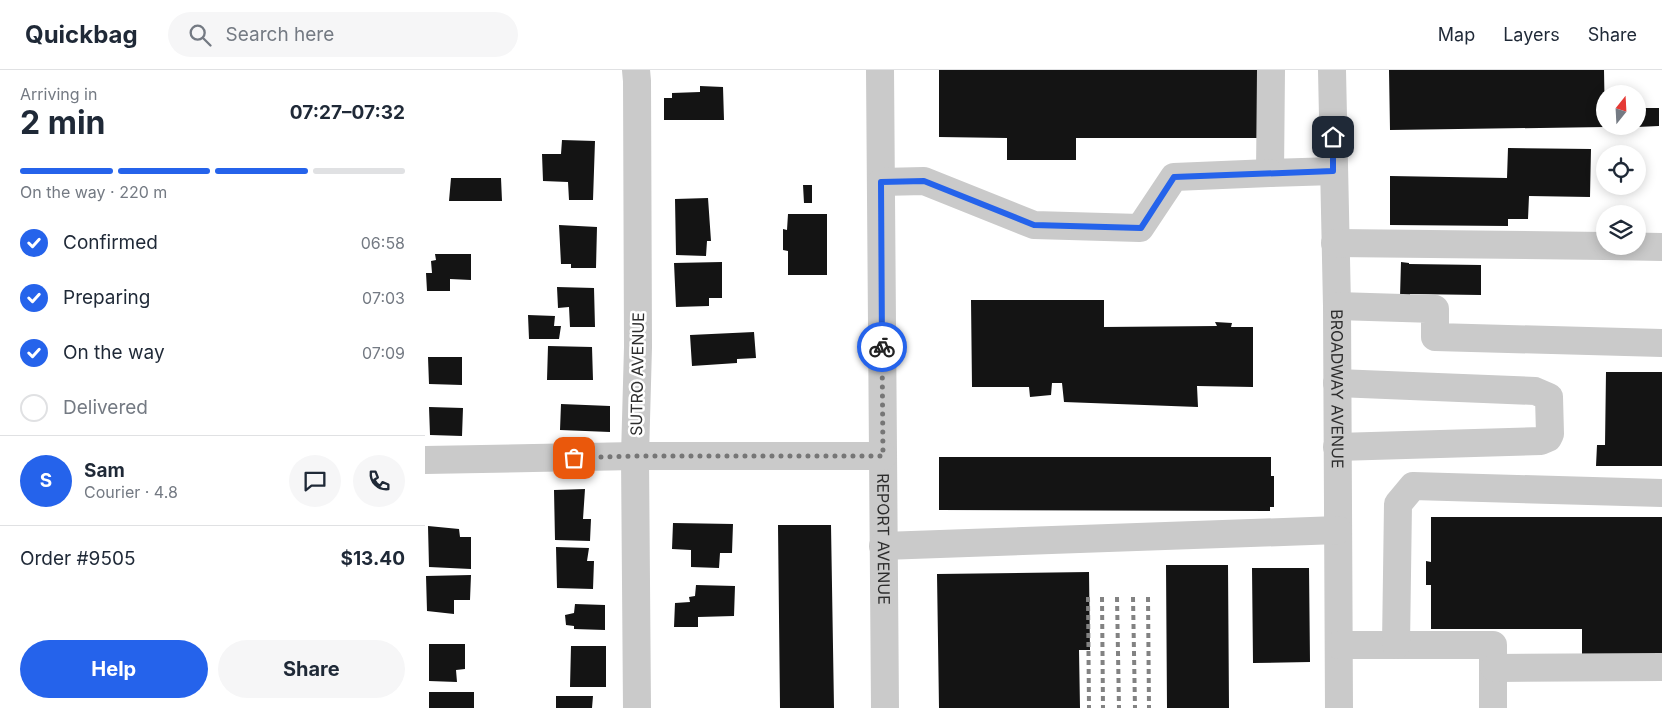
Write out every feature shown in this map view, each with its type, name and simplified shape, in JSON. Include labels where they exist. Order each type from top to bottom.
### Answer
[{"type":"street","name":"SUTRO AVENUE","points":[[636,70],[638,347],[635,456],[637,708]]},
{"type":"street","name":"REPORT AVENUE","points":[[880,70],[885,708]]},
{"type":"street","points":[[1270,173],[1271,70]]},
{"type":"street","name":"BROADWAY AVENUE","points":[[1332,70],[1337,306],[1339,708]]},
{"type":"street","points":[[881,182],[924,181],[1034,225],[1141,228],[1174,177],[1333,171]]},
{"type":"street","points":[[1335,243],[1596,246]]},
{"type":"street","points":[[1646,247],[1662,247]]},
{"type":"street","points":[[1337,306],[1435,309],[1435,337],[1662,343]]},
{"type":"street","points":[[1337,384],[1535,391],[1549,396],[1550,434],[1548,438],[1541,441],[1337,447]]},
{"type":"street","points":[[425,460],[635,456],[883,456]]},
{"type":"street","points":[[1396,645],[1398,504],[1413,486],[1662,493]]},
{"type":"street","points":[[883,546],[1338,530]]},
{"type":"street","points":[[1339,645],[1493,644],[1493,708]]},
{"type":"street","points":[[1494,668],[1662,667]]},
{"type":"building","points":[[939,70],[1260,70],[1260,138],[1076,138],[1076,160],[1007,160],[1007,138],[939,137]]},
{"type":"building","points":[[1389,70],[1604,70],[1604,85],[1596,85],[1596,127],[1390,130]]},
{"type":"building","points":[[700,86],[723,87],[724,120],[664,120],[664,98],[672,98],[672,93],[700,92]]},
{"type":"building","points":[[1646,108],[1659,108],[1659,126],[1646,127]]},
{"type":"building","points":[[562,140],[595,141],[593,200],[569,200],[568,182],[543,181],[542,154],[561,154]]},
{"type":"building","points":[[1508,148],[1591,149],[1590,197],[1529,196],[1528,219],[1508,219],[1508,226],[1390,225],[1390,176],[1507,178]]},
{"type":"building","points":[[451,178],[501,178],[502,201],[449,201]]},
{"type":"building","points":[[803,185],[812,185],[812,203],[804,203]]},
{"type":"building","points":[[708,198],[711,241],[707,241],[706,256],[676,255],[675,199]]},
{"type":"building","points":[[788,214],[827,214],[827,275],[788,275],[788,251],[783,250],[783,229],[787,230]]},
{"type":"building","points":[[559,225],[597,227],[596,268],[571,268],[571,264],[561,264]]},
{"type":"building","points":[[435,254],[471,254],[471,280],[450,279],[450,291],[427,291],[426,273],[432,273],[431,261],[436,260]]},
{"type":"building","points":[[722,262],[722,298],[709,298],[709,306],[676,307],[674,263]]},
{"type":"building","points":[[1401,262],[1409,264],[1481,265],[1481,295],[1410,294],[1410,297],[1400,297]]},
{"type":"building","points":[[557,287],[594,288],[595,327],[570,327],[569,307],[558,308]]},
{"type":"building","points":[[971,300],[1104,300],[1104,327],[1217,326],[1215,322],[1232,323],[1231,327],[1253,327],[1253,387],[1197,386],[1198,407],[1064,402],[1062,383],[1052,383],[1051,395],[1030,397],[1029,387],[972,387]]},
{"type":"building","points":[[528,315],[555,316],[554,326],[561,326],[559,339],[529,339]]},
{"type":"building","points":[[754,332],[756,358],[737,359],[737,363],[692,366],[690,335]]},
{"type":"building","points":[[548,346],[592,347],[593,380],[547,380]]},
{"type":"building","points":[[428,357],[462,357],[462,385],[429,384]]},
{"type":"building","points":[[1606,372],[1662,372],[1662,466],[1596,466],[1597,445],[1605,445]]},
{"type":"building","points":[[561,404],[610,406],[610,432],[560,430]]},
{"type":"building","points":[[429,407],[463,408],[462,436],[430,435]]},
{"type":"building","points":[[939,457],[1271,457],[1271,476],[1274,476],[1274,507],[1270,507],[1270,511],[939,510]]},
{"type":"building","points":[[585,489],[583,519],[591,519],[590,541],[555,540],[554,490]]},
{"type":"building","points":[[1431,517],[1662,517],[1662,658],[1582,658],[1582,629],[1431,629],[1431,585],[1426,585],[1426,561],[1431,562]]},
{"type":"building","points":[[673,523],[733,524],[732,553],[720,553],[719,568],[691,567],[691,550],[672,549]]},
{"type":"building","points":[[778,525],[831,525],[834,708],[780,708]]},
{"type":"building","points":[[428,526],[459,529],[460,537],[471,537],[471,569],[429,567]]},
{"type":"building","points":[[556,547],[589,548],[587,561],[594,561],[593,589],[557,588]]},
{"type":"building","points":[[1166,565],[1228,565],[1229,708],[1167,708]]},
{"type":"building","points":[[1252,568],[1309,568],[1310,662],[1253,663]]},
{"type":"building","points":[[1089,572],[1090,650],[1079,650],[1080,708],[939,708],[937,574]]},
{"type":"building","points":[[471,575],[470,600],[454,600],[454,614],[427,611],[426,576]]},
{"type":"building","points":[[696,585],[735,586],[734,616],[698,617],[698,627],[674,627],[675,603],[690,602],[689,597],[695,596]]},
{"type":"building","points":[[575,604],[605,605],[605,630],[574,629],[574,626],[566,625],[565,615],[574,613]]},
{"type":"building","points":[[429,644],[465,644],[465,669],[456,670],[457,682],[429,681]]},
{"type":"building","points":[[571,646],[606,646],[606,687],[570,687]]},
{"type":"building","points":[[429,692],[474,692],[474,708],[429,708]]},
{"type":"building","points":[[556,696],[593,696],[592,708],[556,708]]},
{"type":"railway","points":[[1088,597],[1089,708]]},
{"type":"railway","points":[[1102,597],[1103,708]]},
{"type":"railway","points":[[1117,597],[1119,708]]},
{"type":"railway","points":[[1133,597],[1135,708]]},
{"type":"railway","points":[[1148,597],[1149,708]]},
{"type":"way so far","points":[[574,458],[635,456],[883,456],[882,347]]},
{"type":"route","points":[[882,347],[881,182],[924,181],[1034,225],[1141,228],[1174,177],[1333,171],[1333,137]]}]
